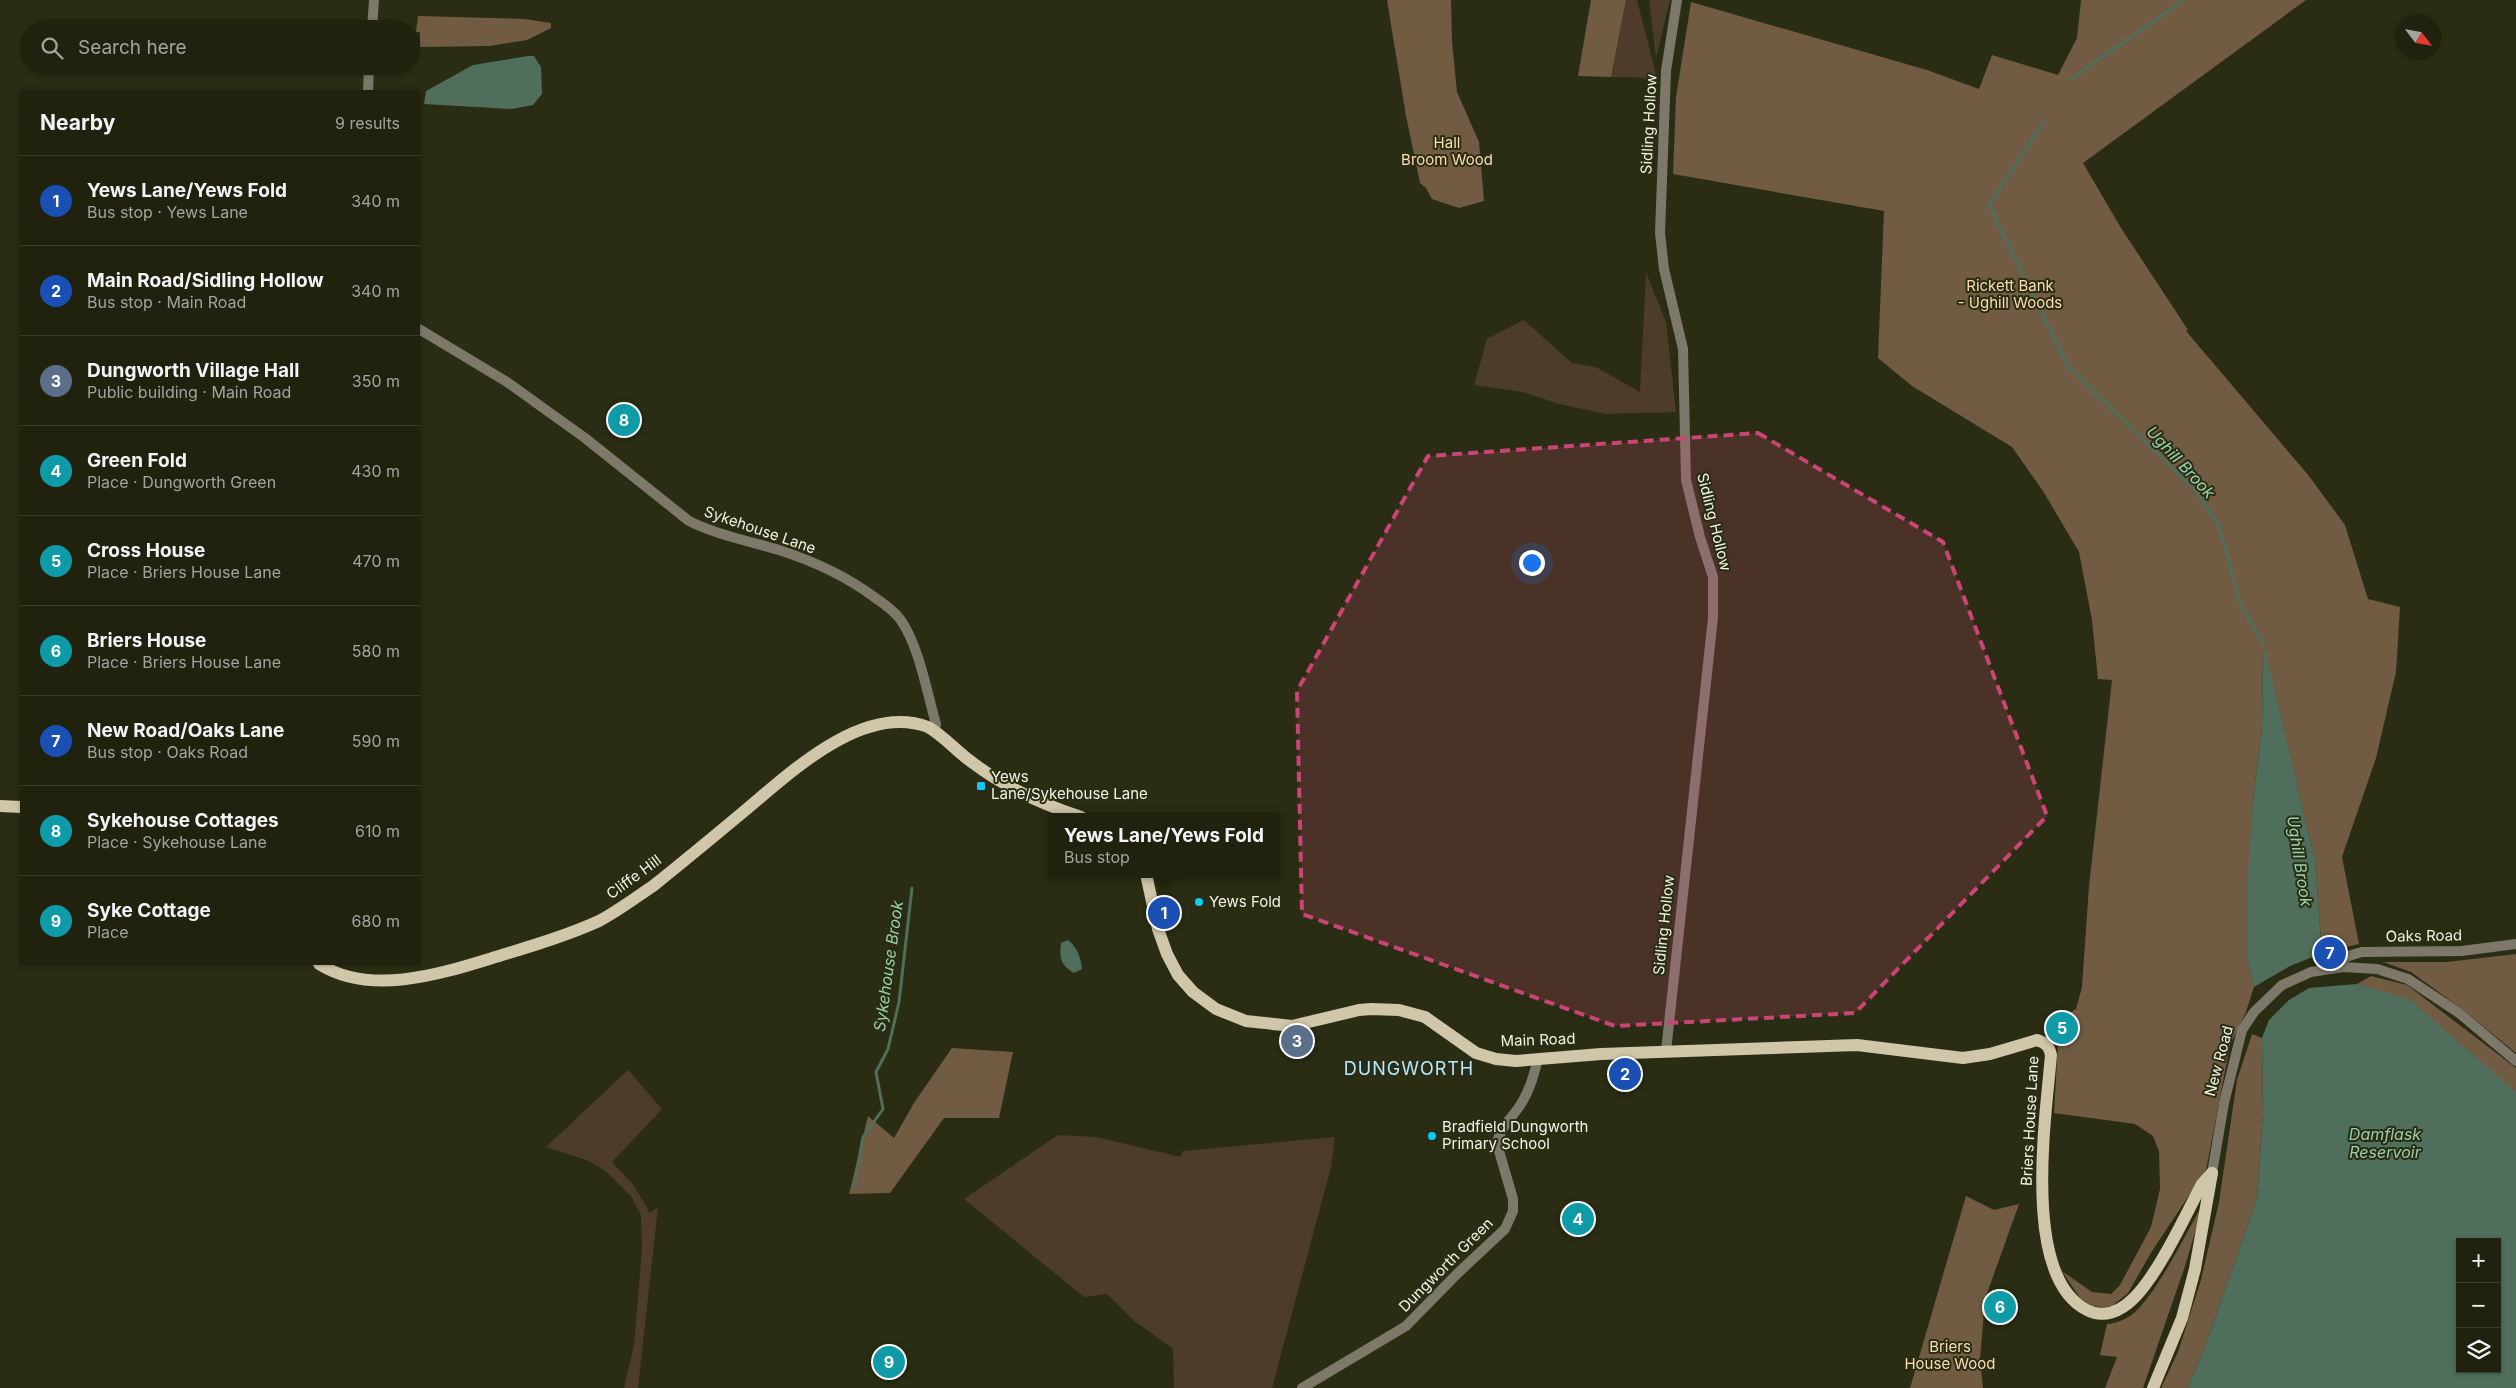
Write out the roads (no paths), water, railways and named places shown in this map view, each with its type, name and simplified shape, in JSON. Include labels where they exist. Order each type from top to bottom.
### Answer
[{"type":"main road","name":"Cliffe Hill","points":[[321,965],[340,975],[399,980],[463,967],[579,930],[610,914],[647,890],[778,782],[826,747],[863,729],[892,722],[919,724],[935,731]]},
{"type":"main road","points":[[935,731],[971,762],[1000,782],[1036,801],[1070,813]]},
{"type":"main road","points":[[0,806],[20,807]]},
{"type":"main road","name":"Main Road","points":[[1147,878],[1150,902],[1167,954],[1186,984],[1203,1000],[1246,1022],[1276,1025],[1307,1024],[1371,1009],[1399,1010],[1424,1017],[1483,1055],[1516,1060],[1666,1051]]},
{"type":"main road","name":"Briers House Lane","points":[[1666,1051],[1857,1045],[1963,1058],[1990,1054],[2037,1040],[2047,1045],[2051,1055],[2042,1178],[2047,1243],[2052,1264],[2066,1294],[2074,1303],[2094,1314],[2106,1314],[2125,1306],[2143,1289],[2202,1184],[2212,1173]]},
{"type":"main road","name":"New Road","points":[[2153,1388],[2182,1318],[2189,1294],[2212,1173]]},
{"type":"street","points":[[373,20],[374,0]]},
{"type":"street","name":"Sidling Hollow","points":[[1666,1051],[1713,618],[1713,577],[1694,517],[1686,480],[1682,349],[1664,269],[1660,233],[1666,71],[1677,0]]},
{"type":"street","points":[[368,90],[369,75]]},
{"type":"street","name":"Sykehouse Lane","points":[[420,330],[507,382],[585,438],[689,521],[703,528],[781,551],[834,572],[859,585],[880,601],[900,619],[908,636],[936,724],[935,731]]},
{"type":"street","name":"Oaks Road","points":[[2338,967],[2341,960],[2362,952],[2462,951],[2516,944]]},
{"type":"street","name":"New Road","points":[[2212,1173],[2224,1103],[2240,1034],[2246,1023],[2282,985],[2310,972],[2338,967],[2377,969],[2408,979],[2458,1013],[2516,1061]]},
{"type":"street","name":"Dungworth Green","points":[[1302,1388],[1406,1326],[1505,1229],[1513,1211],[1512,1199],[1497,1144],[1498,1136],[1522,1103],[1533,1078],[1538,1059]]},
{"type":"water","points":[[534,56],[541,67],[542,94],[533,105],[512,109],[424,104],[426,91],[473,65]]},
{"type":"water","points":[[2263,641],[2315,860],[2321,940],[2325,952],[2290,966],[2254,987],[2248,963],[2248,876],[2253,799],[2262,727]]},
{"type":"water","points":[[1068,940],[1080,957],[1082,969],[1074,973],[1066,967],[1060,953],[1061,943]]},
{"type":"water","name":"Damflask Reservoir","points":[[2357,984],[2409,999],[2516,1092],[2516,1388],[2187,1388],[2204,1350],[2257,1198],[2263,1115],[2262,1038],[2269,1020],[2289,1000],[2309,988]]},
{"type":"waterway","name":"Ughill Brook","points":[[2071,79],[2184,0]]},
{"type":"waterway","name":"Ughill Brook","points":[[2045,120],[1989,205],[2067,365],[2195,490],[2219,525],[2239,601],[2263,644]]},
{"type":"waterway","name":"Sykehouse Brook","points":[[854,1187],[863,1137],[883,1109],[876,1072],[888,1049],[899,1002],[912,888]]},
{"type":"place","name":"Sykehouse Cottages","points":[[624,420]]},
{"type":"place","name":"Yews Lane/Sykehouse Lane","points":[[981,786]]},
{"type":"place","name":"Yews Fold","points":[[1199,902]]},
{"type":"place","name":"Yews Lane/Yews Fold","points":[[1164,913]]},
{"type":"place","name":"New Road/Oaks Lane","points":[[2330,953]]},
{"type":"place","name":"Cross House","points":[[2062,1028]]},
{"type":"place","name":"Dungworth Village Hall","points":[[1297,1041]]},
{"type":"place","name":"Main Road/Sidling Hollow","points":[[1625,1074]]},
{"type":"place","name":"Bradfield Dungworth Primary School","points":[[1432,1136]]},
{"type":"place","name":"Green Fold","points":[[1578,1219]]},
{"type":"place","name":"Briers House","points":[[2000,1307]]},
{"type":"place","name":"Syke Cottage","points":[[889,1362]]},
{"type":"district","name":"DUNGWORTH","points":[[1409,1069]]},
{"type":"park label","name":"Hall Broom Wood","points":[[1447,152]]},
{"type":"park label","name":"Rickett Bank - Ughill Woods","points":[[2010,294]]},
{"type":"park label","name":"Briers House Wood","points":[[1950,1356]]}]
